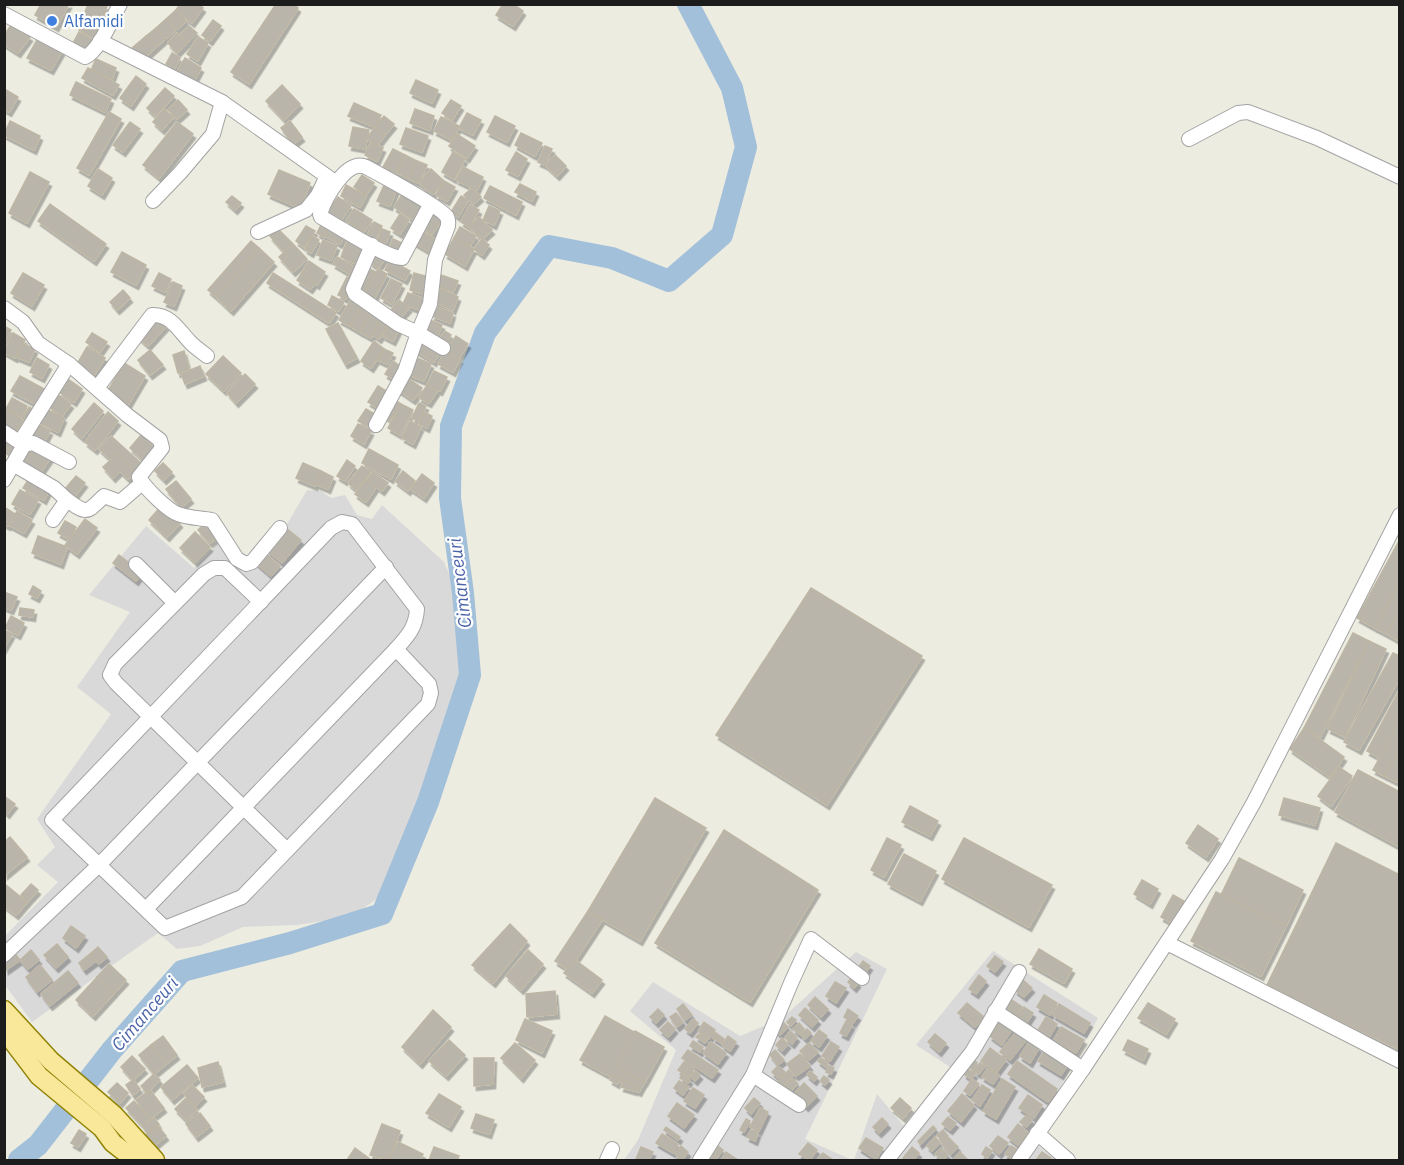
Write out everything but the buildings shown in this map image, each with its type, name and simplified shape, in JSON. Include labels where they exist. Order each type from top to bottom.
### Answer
[{"type":"main road","points":[[4,1010],[51,1061],[114,1114],[155,1161]]},
{"type":"main road","points":[[4,1024],[14,1043],[39,1076],[70,1104],[102,1128],[135,1161]]},
{"type":"street","points":[[4,14],[81,56],[88,56],[100,41],[120,4]]},
{"type":"street","points":[[100,41],[222,102],[330,180]]},
{"type":"street","points":[[153,201],[213,134],[222,102]]},
{"type":"street","points":[[1189,139],[1238,113],[1248,112],[1317,138],[1400,177]]},
{"type":"street","points":[[258,232],[306,210],[330,180],[356,165],[362,165],[442,212],[449,220],[435,260],[430,304],[405,370],[376,425]]},
{"type":"street","points":[[330,180],[321,217],[396,258],[402,258],[430,205]]},
{"type":"street","points":[[372,245],[353,289],[355,294],[398,324],[443,348]]},
{"type":"street","points":[[4,308],[23,322],[38,343],[69,364],[127,415],[160,440],[162,448],[139,477],[142,483],[174,512],[212,520],[237,559],[243,563],[252,562],[280,528]]},
{"type":"street","points":[[97,388],[152,315],[160,315],[173,323],[194,346],[207,356]]},
{"type":"street","points":[[4,480],[22,443],[69,364]]},
{"type":"street","points":[[4,432],[22,443],[33,443],[69,462]]},
{"type":"street","points":[[13,465],[54,488],[67,500],[87,512],[105,496],[120,502],[142,483]]},
{"type":"street","points":[[53,520],[67,500]]},
{"type":"street","points":[[1019,1161],[1222,859],[1254,802],[1400,515]]},
{"type":"street","points":[[146,909],[412,631],[417,609],[352,524],[342,522],[331,528],[52,820],[165,928],[242,897],[428,704],[431,693],[429,684],[396,649]]},
{"type":"street","points":[[136,564],[175,603]]},
{"type":"street","points":[[4,955],[99,865],[386,567]]},
{"type":"street","points":[[261,602],[225,568],[214,568],[204,574],[115,664],[110,675],[287,850]]},
{"type":"street","points":[[700,1161],[753,1075],[812,939],[862,978]]},
{"type":"street","points":[[1167,943],[1400,1061]]},
{"type":"street","points":[[886,1161],[962,1066],[1019,972]]},
{"type":"street","points":[[995,1011],[1083,1069]]},
{"type":"street","points":[[753,1075],[799,1105]]},
{"type":"street","points":[[1037,1133],[1068,1161]]},
{"type":"shaded area","points":[[307,490],[321,491],[331,498],[345,495],[357,515],[372,519],[382,505],[444,562],[465,611],[475,644],[469,686],[378,898],[351,917],[297,925],[243,927],[200,946],[177,949],[158,933],[32,1022],[5,985],[5,936],[58,882],[37,865],[55,847],[37,819],[111,714],[77,687],[130,612],[89,595],[146,526],[194,568],[219,543],[243,573],[286,526]]},
{"type":"shaded area","points":[[993,951],[1098,1018],[1031,1141],[1057,1160],[854,1160],[877,1094],[913,1137],[958,1072],[916,1045]]},
{"type":"shaded area","points":[[856,952],[887,969],[805,1139],[852,1160],[624,1160],[638,1140],[676,1050],[630,1011],[653,982],[740,1036],[781,1019]]},
{"type":"waterway","name":"Cimanceuri","points":[[19,1160],[38,1145],[112,1050],[182,971],[290,943],[382,914],[428,802],[470,675],[463,593],[450,498],[451,426],[485,333],[549,246],[612,258],[669,281],[722,235],[746,147],[732,88],[688,4]]},
{"type":"place","name":"Alfamidi","points":[[52,21]]}]
